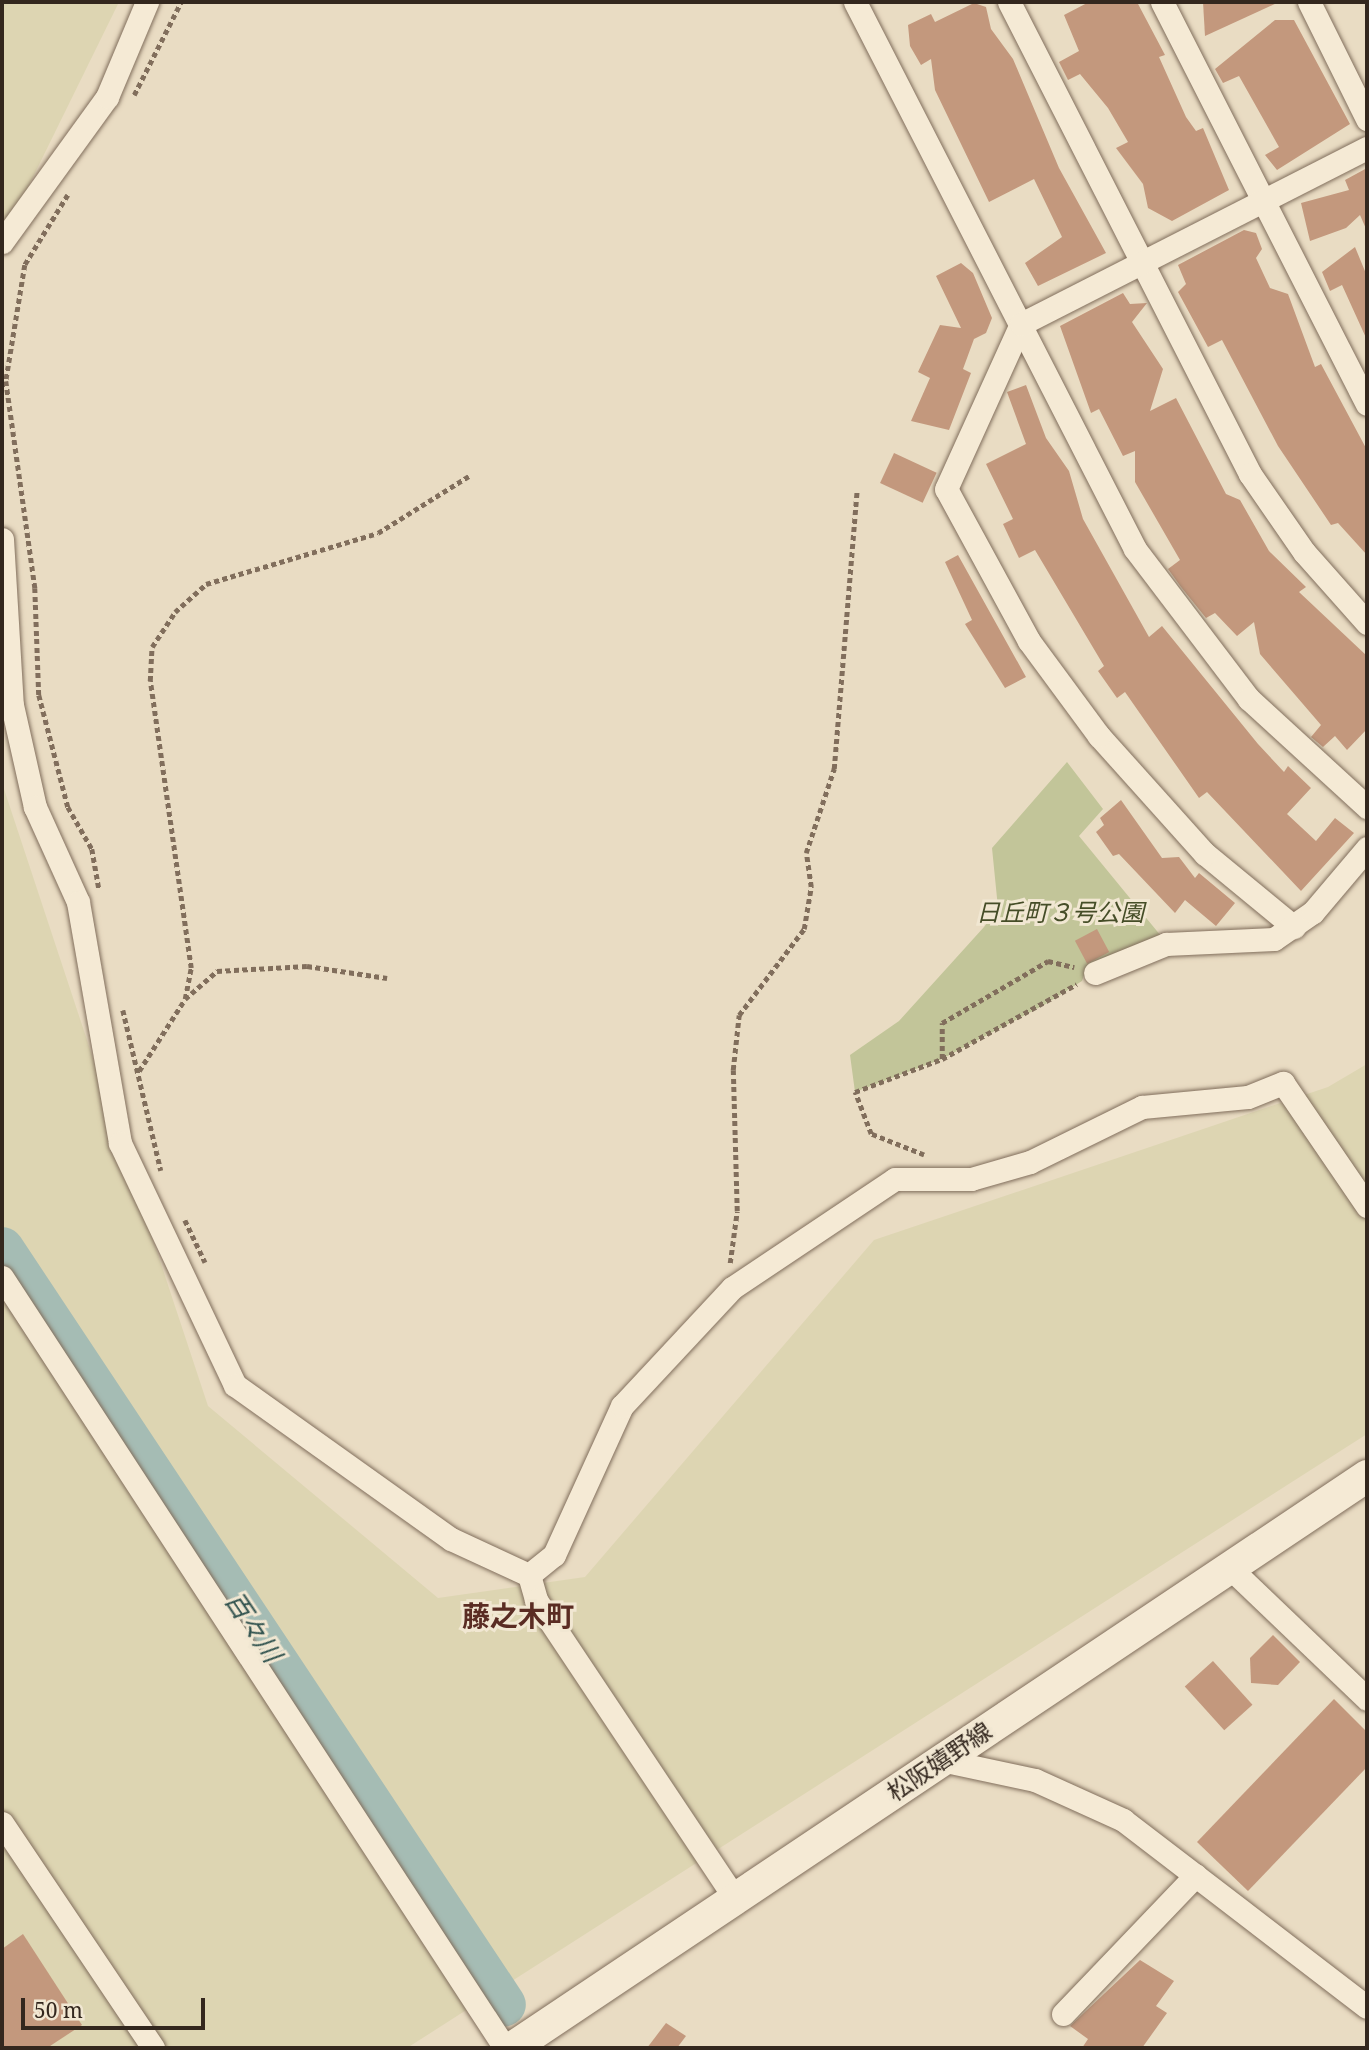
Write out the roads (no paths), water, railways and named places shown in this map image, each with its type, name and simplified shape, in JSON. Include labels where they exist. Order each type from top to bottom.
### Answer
[{"type":"main road","name":"松阪嬉野線","points":[[512,2048],[1228,1566],[1367,1476]]},
{"type":"street","points":[[2,242],[107,97],[147,2]]},
{"type":"street","points":[[856,2],[1135,549],[1166,596],[1272,723],[1367,807]]},
{"type":"street","points":[[1009,2],[1140,263],[1267,500],[1367,623]]},
{"type":"street","points":[[1162,2],[1367,404]]},
{"type":"street","points":[[1309,2],[1367,119]]},
{"type":"street","points":[[1294,927],[1205,854],[1098,736],[1029,641],[946,489],[1021,324],[1261,199],[1367,148]]},
{"type":"street","points":[[2,539],[7,708],[35,807],[78,902],[120,1143],[235,1385],[451,1539],[529,1575],[536,1600],[734,1897]]},
{"type":"street","points":[[1095,973],[1166,944],[1274,939],[1294,927],[1367,848]]},
{"type":"street","points":[[529,1575],[554,1555],[622,1406],[732,1288],[895,1179],[971,1179],[1030,1162],[1142,1107],[1248,1097],[1283,1083],[1367,1206]]},
{"type":"street","points":[[2,1277],[505,2048]]},
{"type":"street","points":[[1228,1566],[1367,1699]]},
{"type":"street","points":[[941,1760],[1035,1780],[1132,1825],[1367,2007]]},
{"type":"street","points":[[2,1823],[153,2048]]},
{"type":"street","points":[[1063,2014],[1196,1875]]},
{"type":"waterway","name":"百々川","points":[[2,1249],[504,2005]]},
{"type":"district","name":"藤之木町","points":[[518,1615]]},
{"type":"park label","name":"日丘町３号公園","points":[[1060,912]]}]
